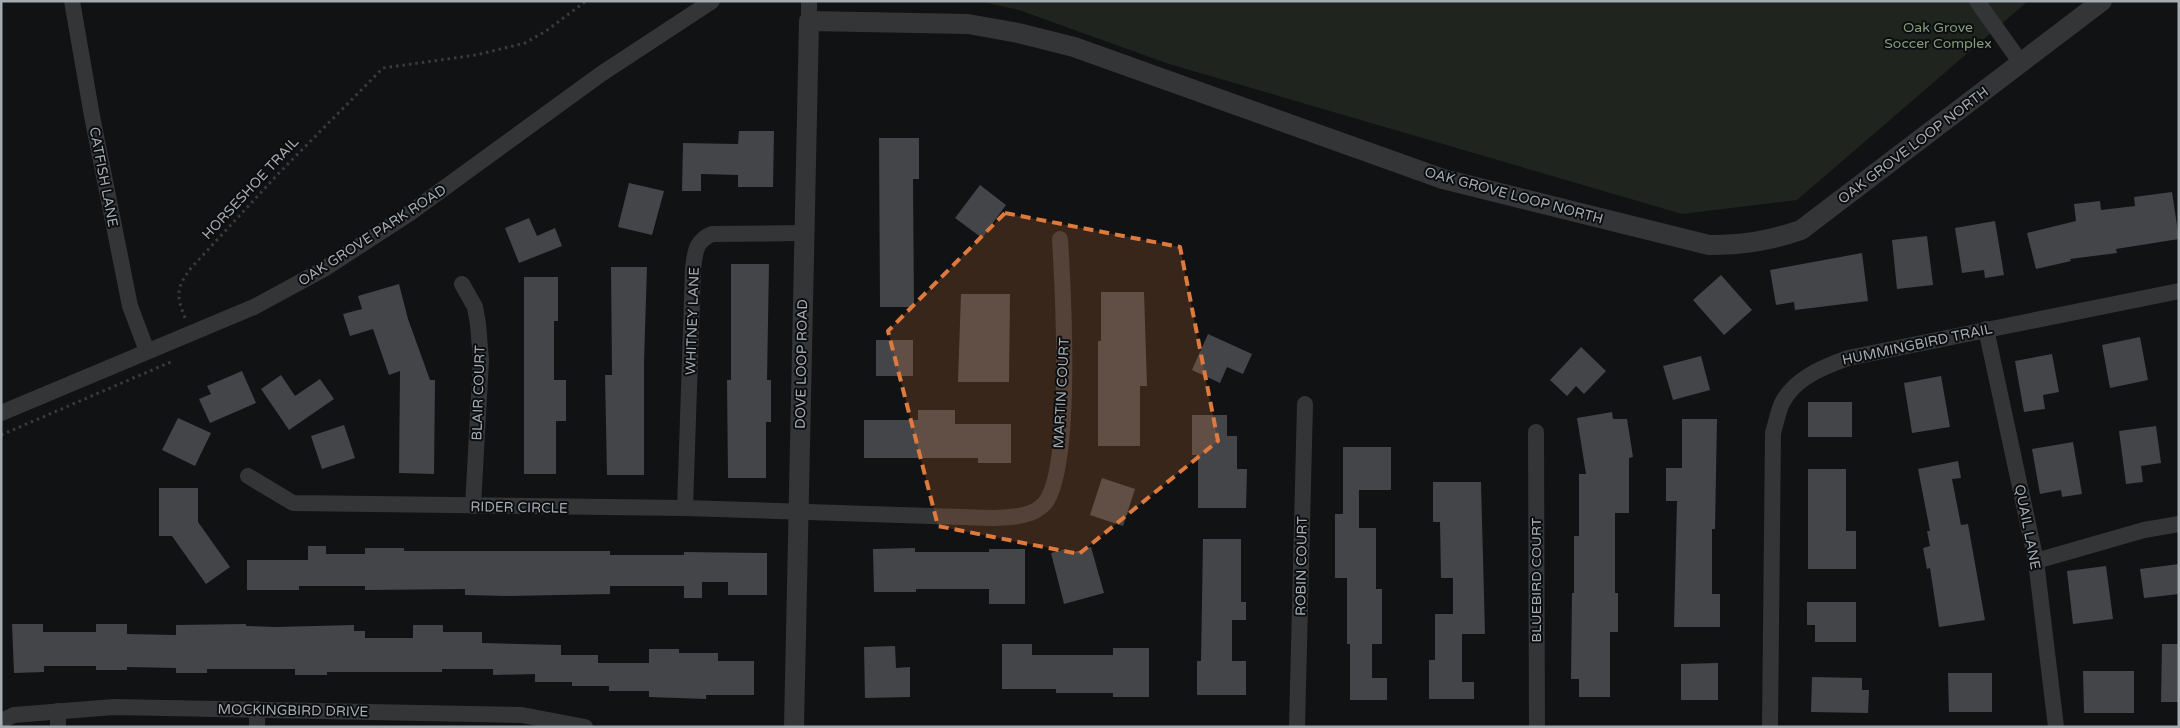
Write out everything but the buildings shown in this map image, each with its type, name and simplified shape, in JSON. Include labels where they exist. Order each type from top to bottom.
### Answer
[{"type":"street","name":"CATFISH LANE","points":[[72,1],[92,116],[130,306],[147,351]]},
{"type":"street","name":"OAK GROVE PARK ROAD","points":[[1,413],[254,307],[324,269],[410,213],[601,74],[712,1]]},
{"type":"street","name":"DOVE LOOP ROAD","points":[[794,727],[809,1]]},
{"type":"street","points":[[1977,1],[2021,63]]},
{"type":"street","name":"OAK GROVE LOOP NORTH","points":[[809,21],[968,24],[1028,35],[1074,47],[1443,179],[1709,245],[1744,245],[1777,238],[1801,230],[2102,1]]},
{"type":"street","name":"WHITNEY LANE","points":[[685,508],[693,269],[696,246],[702,238],[712,234],[804,233]]},
{"type":"street","name":"MARTIN COURT","points":[[798,513],[992,518],[1019,516],[1036,512],[1045,502],[1053,487],[1060,444],[1064,316],[1060,239]]},
{"type":"street","name":"BLAIR COURT","points":[[462,284],[474,307],[478,324],[481,360],[473,506]]},
{"type":"street","name":"HUMMINGBIRD TRAIL","points":[[1770,727],[1773,433],[1782,403],[1805,378],[1828,365],[1848,358],[2179,291]]},
{"type":"street","name":"QUAIL LANE","points":[[1986,329],[2036,561],[2056,727]]},
{"type":"street","name":"ROBIN COURT","points":[[1297,727],[1305,404]]},
{"type":"street","name":"BLUEBIRD COURT","points":[[1536,432],[1536,727]]},
{"type":"street","name":"RIDER CIRCLE","points":[[248,476],[293,503],[685,508],[798,513]]},
{"type":"street","points":[[2036,561],[2144,530],[2179,524]]},
{"type":"street","name":"MOCKINGBIRD DRIVE","points":[[1,721],[14,715],[58,719],[114,707],[257,709],[464,720],[522,715],[585,727]]},
{"type":"street","points":[[257,709],[257,727]]},
{"type":"path","name":"HORSESHOE TRAIL","points":[[192,332],[178,301],[180,283],[279,173],[383,68],[476,56],[525,43],[546,31],[586,1]]},
{"type":"path","points":[[1,435],[174,360]]},
{"type":"highlighted area","points":[[1005,213],[1180,247],[1218,441],[1079,554],[938,526],[888,331]]},
{"type":"green space","name":"Oak Grove Soccer Complex","points":[[978,1],[2028,1],[1797,200],[1682,214],[1166,63],[1019,10]]}]
